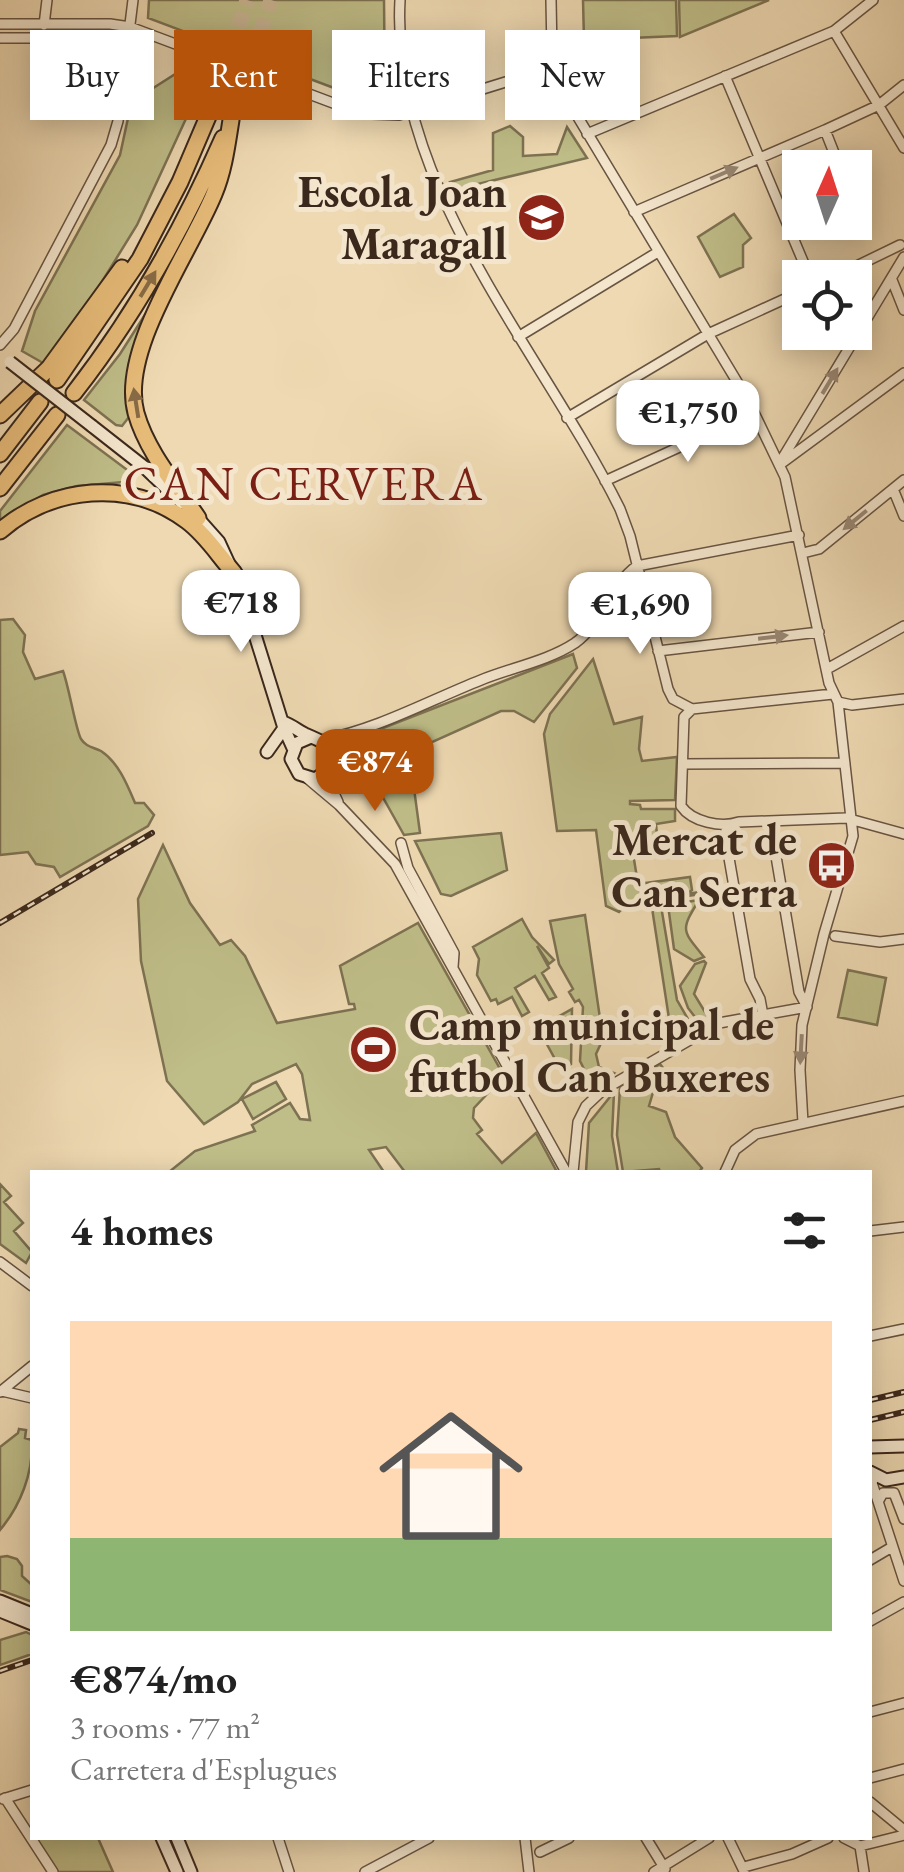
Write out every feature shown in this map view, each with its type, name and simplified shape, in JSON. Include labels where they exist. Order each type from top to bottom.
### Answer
[{"type":"highway","points":[[56,380],[117,296],[162,220],[206,120]]},
{"type":"highway","points":[[74,393],[176,237],[231,120],[226,158],[215,193],[139,352],[133,385],[135,409],[147,441],[198,518]]},
{"type":"highway","points":[[0,414],[28,391],[75,336],[180,182]]},
{"type":"highway","points":[[0,454],[40,402]]},
{"type":"highway","points":[[0,488],[57,415]]},
{"type":"highway","points":[[0,531],[25,512],[62,496],[88,492],[128,495],[160,505],[186,520],[234,573]]},
{"type":"street","points":[[44,25],[47,0]]},
{"type":"street","points":[[0,345],[13,332],[111,146],[118,121],[133,0]]},
{"type":"street","points":[[400,0],[400,30]]},
{"type":"street","points":[[550,0],[552,30]]},
{"type":"street","points":[[586,134],[834,31],[872,0]]},
{"type":"street","points":[[0,24],[130,27],[332,103]]},
{"type":"street","points":[[834,31],[904,148]]},
{"type":"street","points":[[0,38],[30,38]]},
{"type":"street","points":[[724,76],[802,260]]},
{"type":"street","points":[[634,212],[826,130],[879,105],[904,86]]},
{"type":"street","points":[[415,120],[460,231],[626,523],[670,694],[692,710]]},
{"type":"street","points":[[578,120],[754,413],[790,490],[826,669],[836,698],[852,818],[852,836],[807,1007],[800,1070],[803,1122]]},
{"type":"street","points":[[826,130],[833,150]]},
{"type":"street","points":[[870,260],[900,246]]},
{"type":"street","points":[[518,337],[658,252]]},
{"type":"street","points":[[779,464],[904,257]]},
{"type":"street","points":[[892,280],[904,310]]},
{"type":"street","points":[[567,418],[708,334],[782,300]]},
{"type":"street","points":[[5,359],[143,466],[219,542],[251,614],[293,748]]},
{"type":"street","points":[[779,464],[904,374]]},
{"type":"street","points":[[605,481],[754,413]]},
{"type":"street","points":[[803,554],[820,550],[904,480]]},
{"type":"street","points":[[893,489],[904,516]]},
{"type":"street","points":[[568,1170],[453,969],[454,953],[398,855],[295,770],[293,748],[301,740],[349,736],[569,646],[591,628],[626,575],[637,566],[799,535]]},
{"type":"street","points":[[826,669],[904,626]]},
{"type":"street","points":[[658,651],[819,632]]},
{"type":"street","points":[[902,703],[852,705],[836,698],[692,710],[684,717],[682,797],[684,812],[728,826],[738,822],[852,818],[904,834]]},
{"type":"street","points":[[283,725],[330,746],[332,789],[339,804]]},
{"type":"street","points":[[267,752],[283,725]]},
{"type":"street","points":[[308,778],[322,776],[349,736]]},
{"type":"street","points":[[682,764],[845,763]]},
{"type":"street","points":[[770,820],[800,992],[807,1007]]},
{"type":"street","points":[[728,826],[725,834],[750,978],[760,999],[762,1015]]},
{"type":"street","points":[[835,936],[880,942],[904,939]]},
{"type":"street","points":[[569,1170],[575,1132],[586,1106],[603,1090],[720,1023],[807,1007]]},
{"type":"street","points":[[726,1170],[735,1150],[746,1139],[765,1130],[904,1101]]},
{"type":"street","points":[[872,1230],[904,1227]]},
{"type":"street","points":[[0,1262],[30,1284]]},
{"type":"street","points":[[872,1336],[904,1328]]},
{"type":"street","points":[[1,1392],[30,1368]]},
{"type":"street","points":[[1,1392],[30,1398]]},
{"type":"street","points":[[872,1469],[886,1480],[902,1478],[898,1499]]},
{"type":"street","points":[[904,1519],[894,1493],[875,1497],[904,1581]]},
{"type":"street","points":[[872,1559],[892,1547]]},
{"type":"street","points":[[0,1601],[30,1613]]},
{"type":"street","points":[[872,1621],[904,1602]]},
{"type":"street","points":[[0,1611],[30,1623]]},
{"type":"street","points":[[872,1711],[904,1703]]},
{"type":"street","points":[[872,1777],[904,1769]]},
{"type":"street","points":[[30,1791],[2,1799],[30,1840]]},
{"type":"street","points":[[872,1804],[904,1832]]},
{"type":"street","points":[[848,1840],[860,1846],[904,1832]]},
{"type":"street","points":[[30,1840],[52,1872]]},
{"type":"street","points":[[168,1840],[177,1872]]},
{"type":"street","points":[[168,1840],[191,1872]]},
{"type":"street","points":[[279,1840],[289,1872]]},
{"type":"street","points":[[365,1872],[425,1840]]},
{"type":"street","points":[[525,1840],[529,1872]]},
{"type":"street","points":[[540,1852],[566,1840]]},
{"type":"street","points":[[647,1840],[661,1870],[706,1840]]},
{"type":"street","points":[[729,1840],[744,1869],[824,1840]]},
{"type":"street","points":[[860,1846],[864,1872]]},
{"type":"shaded area","points":[[149,0],[384,0],[384,30],[332,30],[332,87],[312,80],[312,30],[180,30],[148,18]]},
{"type":"shaded area","points":[[583,0],[676,0],[677,36],[640,38],[640,30],[584,30]]},
{"type":"shaded area","points":[[679,0],[769,0],[680,37]]},
{"type":"shaded area","points":[[174,75],[174,120],[185,120],[137,225],[85,309],[43,363],[22,351],[35,311],[120,155],[128,120],[154,120],[154,88]]},
{"type":"shaded area","points":[[510,126],[523,137],[523,156],[557,154],[567,127],[587,158],[453,190],[450,182],[493,170],[493,133]]},
{"type":"shaded area","points":[[734,214],[751,238],[743,245],[743,267],[720,277],[698,237]]},
{"type":"shaded area","points":[[167,280],[129,417],[122,426],[116,425],[84,400],[120,354]]},
{"type":"shaded area","points":[[67,425],[130,472],[124,482],[77,486],[43,495],[0,524],[0,511]]},
{"type":"shaded area","points":[[13,619],[25,635],[23,652],[35,679],[63,671],[81,739],[112,761],[135,803],[144,803],[154,815],[148,826],[60,877],[54,867],[36,864],[28,852],[0,855],[0,620]]},
{"type":"shaded area","points":[[573,654],[577,668],[534,722],[514,711],[501,711],[370,770],[359,760],[354,742]]},
{"type":"shaded area","points":[[593,659],[614,724],[642,717],[642,761],[677,757],[675,800],[630,801],[641,809],[675,809],[675,821],[656,824],[658,846],[644,848],[643,839],[631,841],[638,884],[690,877],[692,890],[687,894],[724,888],[725,891],[627,904],[619,912],[606,906],[596,830],[557,831],[544,734],[550,714]]},
{"type":"shaded area","points":[[397,769],[409,771],[413,781],[420,833],[404,835],[376,785],[378,776]]},
{"type":"shaded area","points":[[501,833],[507,870],[451,896],[441,894],[415,841]]},
{"type":"shaded area","points":[[163,845],[190,903],[220,945],[231,940],[245,956],[277,1023],[355,1009],[354,1004],[349,1004],[340,966],[418,923],[504,1076],[474,1108],[473,1118],[482,1130],[477,1134],[502,1163],[536,1133],[556,1170],[403,1170],[386,1147],[369,1150],[383,1170],[171,1170],[195,1151],[255,1131],[252,1125],[290,1103],[300,1119],[310,1120],[302,1074],[296,1064],[252,1084],[238,1102],[204,1124],[167,1081],[141,961],[138,899]]},
{"type":"shaded area","points":[[699,900],[686,925],[688,935],[704,957],[694,961],[674,949],[668,905]]},
{"type":"shaded area","points":[[661,906],[677,1000],[692,1026],[672,1038],[667,1034],[666,1026],[670,1025],[652,908]]},
{"type":"shaded area","points":[[585,915],[603,1039],[596,1054],[599,1067],[614,1073],[587,1093],[578,1077],[586,1073],[580,1061],[583,1007],[569,992],[573,989],[559,964],[550,921]]},
{"type":"shaded area","points":[[522,919],[532,937],[554,960],[549,964],[537,946],[549,968],[542,973],[556,997],[549,1000],[535,976],[515,988],[529,1012],[522,1016],[512,997],[498,1004],[496,999],[491,1001],[477,975],[479,959],[473,947]]},
{"type":"shaded area","points":[[704,961],[694,994],[705,1012],[715,1010],[717,1020],[702,1026],[688,1008],[680,986],[695,964]]},
{"type":"shaded area","points":[[848,970],[886,978],[877,1025],[838,1017]]},
{"type":"shaded area","points":[[572,1009],[571,1064],[561,1070],[538,1028]]},
{"type":"shaded area","points":[[660,1064],[667,1073],[654,1089],[649,1106],[666,1112],[675,1137],[700,1170],[623,1170],[617,1135],[620,1088]]},
{"type":"shaded area","points":[[276,1082],[286,1099],[253,1119],[242,1099]]},
{"type":"shaded area","points":[[614,1092],[612,1136],[618,1170],[586,1170],[589,1123]]},
{"type":"shaded area","points":[[0,1184],[11,1196],[4,1202],[23,1223],[14,1231],[30,1250],[26,1263],[0,1244]]},
{"type":"shaded area","points":[[19,1429],[26,1430],[25,1438],[30,1439],[28,1476],[20,1499],[0,1530],[0,1447]]},
{"type":"shaded area","points":[[0,1557],[17,1559],[22,1566],[22,1576],[30,1583],[30,1601],[0,1590]]},
{"type":"shaded area","points":[[26,1632],[30,1634],[30,1655],[0,1665],[0,1640]]},
{"type":"shaded area","points":[[36,1840],[99,1840],[113,1872],[58,1872]]},
{"type":"tunnel","points":[[238,30],[247,0]]},
{"type":"tunnel","points":[[261,30],[271,0]]},
{"type":"railway","points":[[0,923],[152,833]]},
{"type":"railway","points":[[872,1400],[904,1392]]},
{"type":"railway","points":[[872,1420],[904,1412]]},
{"type":"railway","points":[[0,1671],[30,1661]]},
{"type":"place","name":"Escola Joan Maragall","points":[[542,217]]},
{"type":"place","name":"Mercat de Can Serra","points":[[832,865]]},
{"type":"place","name":"Camp municipal de futbol Can Buxeres","points":[[374,1050]]},
{"type":"district","name":"CAN CERVERA","points":[[304,483]]}]
